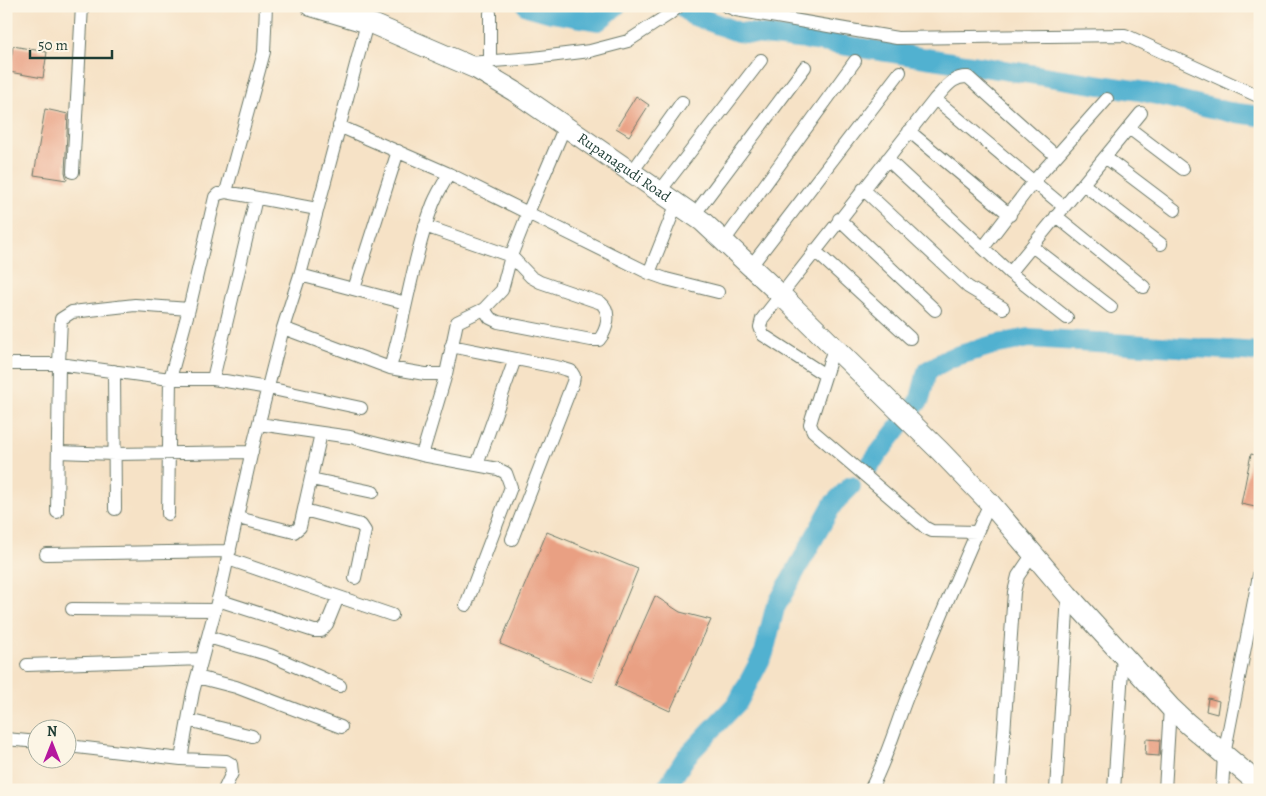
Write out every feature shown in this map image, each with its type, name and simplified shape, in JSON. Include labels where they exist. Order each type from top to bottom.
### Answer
[{"type":"main road","name":"Rupanagudi Road","points":[[311,6],[367,23],[477,69],[514,91],[694,215],[780,294],[990,503],[1068,595],[1170,707],[1260,785]]},
{"type":"street","points":[[73,172],[82,6]]},
{"type":"street","points":[[226,192],[264,52],[266,6]]},
{"type":"street","points":[[464,63],[580,52],[628,41],[679,6]]},
{"type":"street","points":[[726,6],[736,10],[897,38],[1125,35],[1251,94],[1260,96]]},
{"type":"street","points":[[490,13],[490,61]]},
{"type":"street","points":[[180,759],[197,677],[229,555],[283,328],[300,275],[367,23]]},
{"type":"street","points":[[660,191],[761,60]]},
{"type":"street","points":[[724,241],[855,61]]},
{"type":"street","points":[[694,215],[805,67]]},
{"type":"street","points":[[751,266],[900,72]]},
{"type":"street","points":[[826,375],[763,335],[760,327],[762,319],[814,250],[935,99],[952,81],[959,76],[968,77],[1056,156]]},
{"type":"street","points":[[935,99],[1034,182],[1060,211],[1144,287]]},
{"type":"street","points":[[983,248],[1010,216],[1034,182],[1107,99]]},
{"type":"street","points":[[632,172],[682,102]]},
{"type":"street","points":[[1010,272],[1141,114]]},
{"type":"street","points":[[339,126],[448,174],[649,273],[718,292]]},
{"type":"street","points":[[422,455],[446,374],[457,322],[484,309],[502,290],[511,256],[565,126]]},
{"type":"street","points":[[1129,128],[1183,169]]},
{"type":"street","points":[[910,131],[1010,216]]},
{"type":"street","points":[[354,289],[398,151]]},
{"type":"street","points":[[1105,157],[1175,210]]},
{"type":"street","points":[[887,159],[1010,272],[1066,318]]},
{"type":"street","points":[[390,368],[425,226],[448,174]]},
{"type":"street","points":[[1083,184],[1161,244]]},
{"type":"street","points":[[863,189],[968,287],[1003,308]]},
{"type":"street","points":[[168,514],[170,379],[189,309],[214,202],[218,194],[226,192],[317,209]]},
{"type":"street","points":[[213,380],[256,198]]},
{"type":"street","points":[[649,273],[677,203]]},
{"type":"street","points":[[839,220],[935,310]]},
{"type":"street","points":[[425,226],[511,256],[531,276],[540,282],[601,303],[606,307],[608,313],[604,334],[599,340],[591,340],[498,322],[490,318],[484,309]]},
{"type":"street","points":[[1032,246],[1112,307]]},
{"type":"street","points":[[814,250],[910,338]]},
{"type":"street","points":[[300,275],[406,303]]},
{"type":"street","points":[[57,512],[61,319],[72,312],[135,305],[189,309]]},
{"type":"street","points":[[283,328],[390,368],[425,374],[446,374]]},
{"type":"street","points":[[451,346],[571,370],[574,376],[570,391],[512,539]]},
{"type":"street","points":[[834,348],[810,424],[813,431],[926,528],[932,531],[977,532]]},
{"type":"street","points":[[477,465],[515,359]]},
{"type":"street","points":[[9,364],[59,364],[170,379],[213,380],[268,388],[361,408]]},
{"type":"street","points":[[114,371],[115,509]]},
{"type":"street","points":[[259,424],[350,437],[422,455],[498,469],[506,473],[510,487],[466,606]]},
{"type":"street","points":[[238,518],[294,532],[300,527],[321,433]]},
{"type":"street","points":[[58,452],[114,454],[252,452]]},
{"type":"street","points":[[311,479],[373,492]]},
{"type":"street","points":[[870,790],[878,775],[896,723],[990,503]]},
{"type":"street","points":[[304,510],[361,525],[365,531],[355,578]]},
{"type":"street","points":[[46,554],[229,555],[338,597],[392,615]]},
{"type":"street","points":[[1000,790],[1014,592],[1018,576],[1033,554]]},
{"type":"street","points":[[1222,790],[1224,754],[1260,570]]},
{"type":"street","points":[[1056,790],[1068,595]]},
{"type":"street","points":[[72,609],[216,605],[314,632],[321,631],[327,624],[338,597]]},
{"type":"street","points":[[208,637],[270,655],[340,686]]},
{"type":"street","points":[[1114,790],[1123,654]]},
{"type":"street","points":[[27,665],[202,660]]},
{"type":"street","points":[[197,677],[236,687],[341,727]]},
{"type":"street","points":[[1165,790],[1170,707]]},
{"type":"street","points":[[188,720],[252,736]]},
{"type":"street","points":[[6,739],[28,741]]},
{"type":"street","points":[[78,747],[180,759],[226,762],[231,764],[232,773],[224,790]]},
{"type":"building","points":[[13,46],[47,52],[43,78],[9,72]]},
{"type":"building","points":[[636,96],[649,105],[629,136],[616,128]]},
{"type":"building","points":[[45,109],[68,114],[65,172],[67,180],[34,175]]},
{"type":"building","points":[[1251,454],[1260,456],[1260,508],[1241,504]]},
{"type":"building","points":[[547,532],[638,569],[592,682],[500,644]]},
{"type":"building","points":[[655,596],[680,612],[711,620],[670,711],[615,686]]},
{"type":"building","points":[[1208,698],[1219,701],[1217,714],[1206,711]]},
{"type":"building","points":[[1146,739],[1160,740],[1159,756],[1145,755]]},
{"type":"waterway","points":[[527,6],[552,13],[598,21],[616,6]]},
{"type":"waterway","points":[[682,6],[692,15],[738,32],[816,41],[1140,91],[1229,112],[1260,116]]},
{"type":"waterway","points":[[869,466],[920,399],[927,371],[950,358],[993,345],[1029,338],[1260,352]]},
{"type":"waterway","points":[[665,790],[686,757],[738,702],[764,653],[775,608],[833,504],[851,486]]}]
